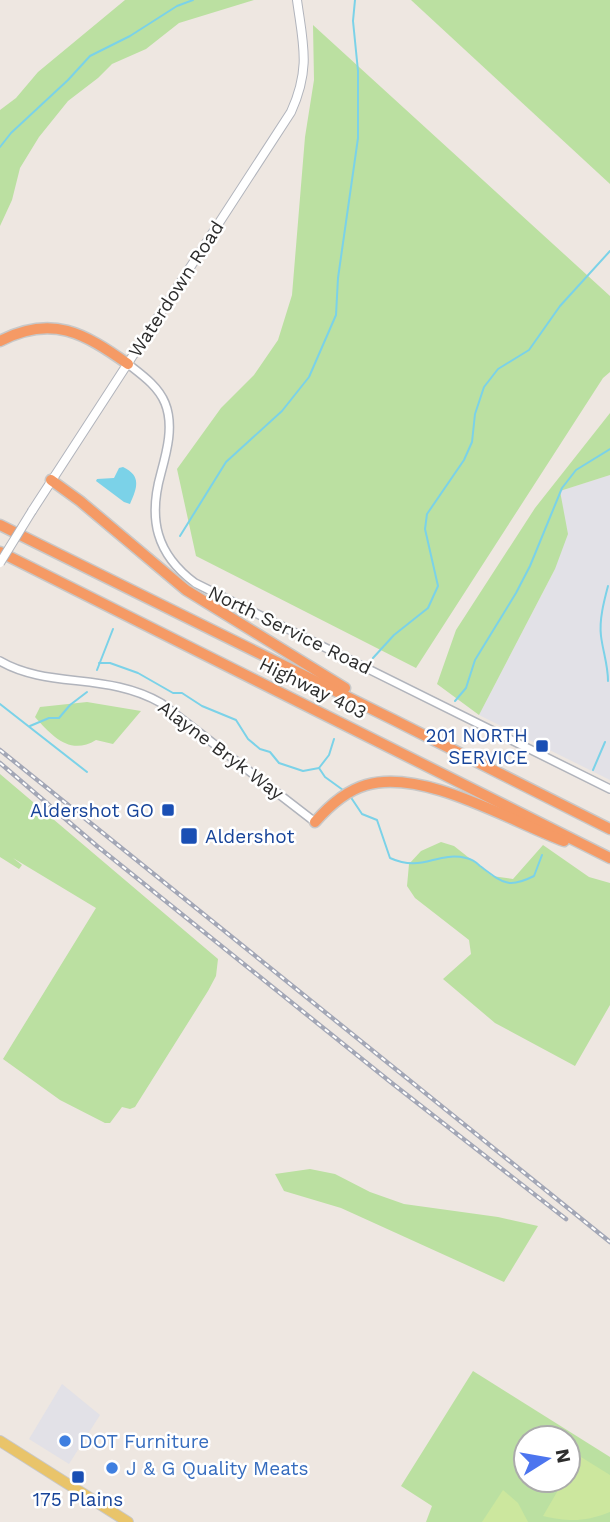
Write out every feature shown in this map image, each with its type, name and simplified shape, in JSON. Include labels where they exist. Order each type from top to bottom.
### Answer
[{"type":"highway","points":[[0,341],[28,329],[60,328],[89,338],[128,364]]},
{"type":"highway","points":[[51,480],[186,590],[394,719]]},
{"type":"highway","name":"Highway 403","points":[[0,525],[394,719],[610,829]]},
{"type":"highway","name":"Highway 403","points":[[0,552],[610,858]]},
{"type":"highway","points":[[314,822],[347,793],[368,784],[389,781],[426,786],[479,804],[536,830],[610,858]]},
{"type":"main road","name":"Waterdown Road","points":[[0,563],[51,480],[291,112],[304,69],[303,37],[297,0]]},
{"type":"main road","points":[[0,1441],[128,1522]]},
{"type":"street","name":"North Service Road","points":[[128,364],[156,389],[168,410],[169,438],[160,477],[155,520],[158,537],[167,555],[182,573],[195,583],[610,789]]},
{"type":"street","name":"Alayne Bryk Way","points":[[0,661],[28,673],[113,684],[143,693],[161,703],[314,822]]},
{"type":"shaded area","points":[[610,475],[610,780],[479,715],[555,569],[560,491]]},
{"type":"shaded area","points":[[62,1384],[100,1415],[69,1464],[29,1439]]},
{"type":"green space","points":[[125,0],[254,0],[179,23],[146,49],[112,64],[68,101],[39,137],[20,168],[12,200],[0,226],[0,110],[16,98],[38,72]]},
{"type":"green space","points":[[411,0],[610,0],[610,184]]},
{"type":"green space","points":[[313,25],[610,296],[610,372],[603,378],[416,668],[196,556],[177,469],[221,408],[254,375],[278,340],[292,295],[305,137],[314,80]]},
{"type":"green space","points":[[610,413],[610,475],[560,491],[568,534],[555,569],[479,715],[437,684],[456,630],[535,508]]},
{"type":"green space","points":[[87,702],[141,711],[113,744],[96,740],[78,746],[62,742],[35,717],[40,707]]},
{"type":"green space","points":[[0,774],[218,959],[216,976],[208,991],[135,1107],[122,1107],[110,1123],[60,1100],[3,1059],[96,908],[13,858],[22,865],[19,869],[0,857]]},
{"type":"green space","points":[[441,842],[454,846],[492,876],[513,879],[543,845],[589,877],[610,883],[610,1005],[575,1066],[495,1023],[443,979],[471,954],[469,940],[415,898],[407,886],[409,864],[421,851]]},
{"type":"green space","points":[[310,1169],[335,1174],[370,1192],[404,1204],[498,1217],[538,1226],[504,1282],[341,1208],[284,1191],[275,1174]]},
{"type":"green space","points":[[473,1371],[557,1424],[512,1424],[512,1494],[582,1494],[582,1439],[610,1457],[610,1522],[426,1522],[432,1506],[401,1486]]},
{"type":"green space","points":[[582,1458],[610,1475],[610,1512],[577,1520],[543,1516],[556,1494],[582,1494]]},
{"type":"green space","points":[[503,1490],[518,1503],[528,1522],[482,1522]]},
{"type":"water","points":[[123,467],[133,474],[136,483],[130,504],[96,481],[114,478],[119,468]]},
{"type":"waterway","points":[[0,147],[90,56],[130,36],[177,6],[193,0]]},
{"type":"waterway","points":[[180,536],[226,462],[282,411],[309,377],[336,315],[338,278],[358,138],[358,71],[353,21],[355,0]]},
{"type":"waterway","points":[[373,658],[394,635],[428,608],[438,586],[425,529],[427,514],[464,460],[472,442],[475,414],[484,387],[498,369],[529,350],[560,306],[610,251]]},
{"type":"waterway","points":[[455,701],[466,688],[475,660],[530,566],[562,488],[576,470],[610,449]]},
{"type":"waterway","points":[[608,586],[601,630],[608,681]]},
{"type":"waterway","points":[[97,670],[113,629]]},
{"type":"waterway","points":[[99,663],[110,663],[138,673],[173,693],[182,693],[202,706],[236,720],[248,739],[260,749],[270,752],[279,763],[303,771],[319,768],[329,755],[334,739]]},
{"type":"waterway","points":[[30,726],[49,718],[59,718],[87,692]]},
{"type":"waterway","points":[[0,704],[87,772]]},
{"type":"waterway","points":[[593,770],[605,742]]},
{"type":"waterway","points":[[319,768],[325,777],[343,790]]},
{"type":"waterway","points":[[350,796],[362,814],[377,820],[390,858],[402,862],[421,863],[446,857],[466,858],[500,880],[512,883],[534,876],[542,855]]},
{"type":"railway","points":[[0,750],[610,1242]]},
{"type":"railway","points":[[0,763],[97,846],[566,1219]]},
{"type":"place","name":"201 NORTH SERVICE","points":[[542,746]]},
{"type":"place","name":"Aldershot GO","points":[[168,810]]},
{"type":"place","name":"Aldershot","points":[[189,836]]},
{"type":"place","name":"DOT Furniture","points":[[65,1441]]},
{"type":"place","name":"J & G Quality Meats","points":[[112,1468]]},
{"type":"place","name":"175 Plains","points":[[78,1477]]}]
